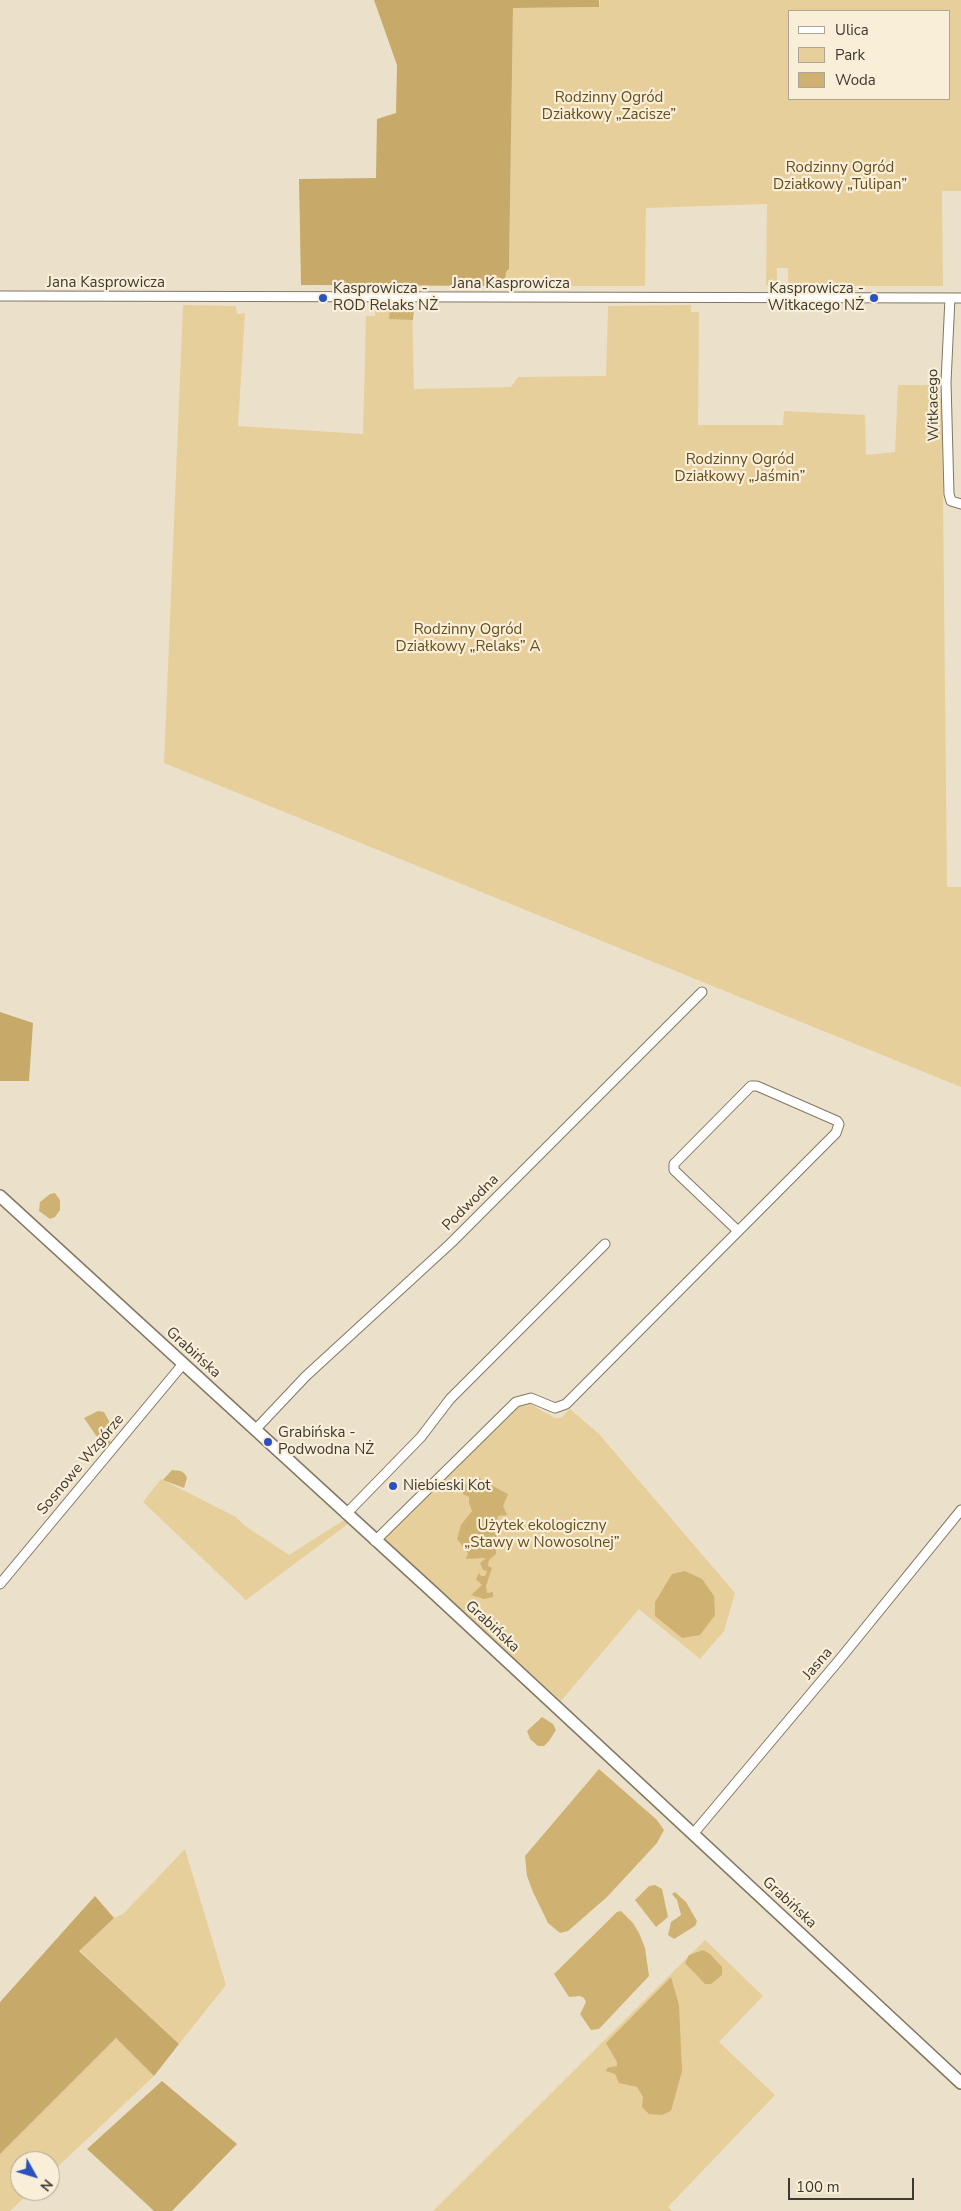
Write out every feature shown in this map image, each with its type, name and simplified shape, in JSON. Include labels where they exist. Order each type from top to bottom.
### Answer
[{"type":"street","name":"Jana Kasprowicza","points":[[0,296],[961,298]]},
{"type":"street","name":"Witkacego","points":[[950,298],[946,382],[949,494],[952,501],[961,504]]},
{"type":"street","name":"Podwodna","points":[[256,1430],[306,1376],[451,1243],[702,992]]},
{"type":"street","points":[[375,1541],[516,1402],[531,1398],[555,1408],[566,1404],[836,1133],[839,1124],[837,1121],[756,1086],[751,1086],[674,1164],[674,1170],[738,1231]]},
{"type":"street","name":"Grabińska","points":[[0,1196],[256,1430],[961,2083]]},
{"type":"street","points":[[346,1514],[421,1437],[450,1399],[605,1244]]},
{"type":"street","name":"Sosnowe Wzgórze","points":[[0,1584],[183,1364]]},
{"type":"street","name":"Jasna","points":[[693,1834],[840,1659],[961,1510]]},
{"type":"green space","points":[[600,0],[961,0],[961,191],[942,191],[943,286],[788,286],[788,268],[777,268],[777,285],[766,285],[767,204],[646,208],[645,286],[505,286],[506,272],[509,269],[513,8],[599,7]]},
{"type":"green space","name":"Rodzinny Ogród Działkowy „Relaks” A","points":[[375,304],[412,304],[414,389],[511,387],[518,377],[606,376],[608,306],[691,305],[691,312],[699,312],[698,425],[783,425],[784,411],[865,415],[866,455],[895,452],[898,385],[937,385],[938,399],[942,398],[947,887],[961,887],[961,1087],[164,763],[183,305],[236,306],[237,314],[245,313],[238,426],[363,434],[366,316],[375,316]]},
{"type":"green space","name":"Użytek ekologiczny „Stawy w Nowosolnej”","points":[[530,1404],[555,1418],[561,1418],[570,1409],[599,1434],[735,1593],[724,1631],[700,1659],[639,1609],[561,1701],[384,1539],[515,1407]]},
{"type":"green space","points":[[161,1479],[236,1517],[245,1526],[289,1555],[344,1520],[348,1524],[246,1600],[143,1502]]},
{"type":"green space","points":[[185,1849],[226,1985],[179,2044],[79,1950],[114,1918],[123,1914]]},
{"type":"green space","points":[[705,1940],[763,1996],[719,2042],[775,2095],[668,2207],[672,2211],[433,2211]]},
{"type":"green space","points":[[116,2038],[154,2076],[60,2165],[60,2151],[10,2151],[10,2201],[20,2201],[10,2211],[0,2211],[0,2154]]},
{"type":"shaded area","points":[[374,0],[599,0],[599,7],[513,8],[509,269],[506,272],[505,286],[301,285],[299,179],[376,178],[377,119],[396,113],[397,65]]},
{"type":"shaded area","points":[[0,1012],[33,1023],[29,1081],[0,1081]]},
{"type":"shaded area","points":[[95,1896],[114,1918],[79,1951],[179,2044],[154,2076],[116,2038],[0,2154],[0,2002]]},
{"type":"shaded area","points":[[162,2081],[237,2144],[172,2211],[154,2211],[87,2149]]},
{"type":"water","points":[[390,309],[414,310],[413,320],[389,319]]},
{"type":"water","points":[[55,1193],[60,1200],[60,1210],[55,1217],[50,1219],[39,1211],[40,1202],[50,1194]]},
{"type":"water","points":[[98,1411],[104,1412],[114,1430],[106,1437],[111,1442],[109,1444],[97,1437],[84,1418]]},
{"type":"water","points":[[172,1470],[181,1471],[185,1474],[187,1478],[184,1488],[163,1480]]},
{"type":"water","points":[[479,1477],[508,1494],[503,1506],[507,1515],[498,1516],[496,1554],[489,1560],[488,1566],[492,1568],[486,1586],[487,1593],[493,1592],[493,1597],[484,1599],[471,1595],[482,1585],[476,1579],[479,1573],[481,1576],[485,1576],[487,1571],[483,1570],[480,1563],[486,1558],[466,1559],[468,1553],[457,1539],[461,1525],[472,1511],[469,1497],[463,1494],[463,1487],[470,1479]]},
{"type":"water","points":[[685,1571],[702,1579],[714,1596],[715,1615],[700,1635],[682,1638],[655,1616],[655,1602],[672,1574]]},
{"type":"water","points":[[542,1717],[553,1724],[556,1730],[544,1746],[538,1746],[530,1739],[527,1731]]},
{"type":"water","points":[[599,1769],[657,1820],[664,1830],[657,1843],[607,1897],[568,1931],[560,1933],[548,1923],[533,1892],[527,1876],[525,1856]]},
{"type":"water","points":[[655,1885],[662,1889],[668,1917],[656,1927],[635,1900],[649,1886]]},
{"type":"water","points":[[675,1892],[686,1902],[697,1921],[695,1926],[674,1939],[668,1935],[671,1922],[681,1915],[677,1900],[672,1894]]},
{"type":"water","points":[[621,1911],[633,1923],[639,1933],[645,1948],[649,1976],[599,2029],[591,2030],[580,2014],[586,2002],[584,1998],[580,1996],[569,1997],[554,1974],[617,1912]]},
{"type":"water","points":[[703,1950],[710,1954],[722,1967],[722,1975],[711,1984],[705,1984],[685,1963],[689,1955]]},
{"type":"water","points":[[671,1977],[679,2005],[682,2071],[671,2111],[662,2115],[649,2114],[642,2107],[643,2097],[637,2087],[619,2083],[615,2074],[606,2071],[607,2068],[617,2066],[617,2062],[606,2043]]},
{"type":"place","name":"Kasprowicza - ROD Relaks NŻ","points":[[323,298]]},
{"type":"place","name":"Kasprowicza - Witkacego NŻ","points":[[874,298]]},
{"type":"place","name":"Grabińska - Podwodna NŻ","points":[[268,1442]]},
{"type":"place","name":"Niebieski Kot","points":[[393,1486]]},
{"type":"park label","name":"Rodzinny Ogród Działkowy „Zacisze”","points":[[609,106]]},
{"type":"park label","name":"Rodzinny Ogród Działkowy „Tulipan”","points":[[840,176]]},
{"type":"park label","name":"Rodzinny Ogród Działkowy „Jaśmin”","points":[[740,468]]}]
